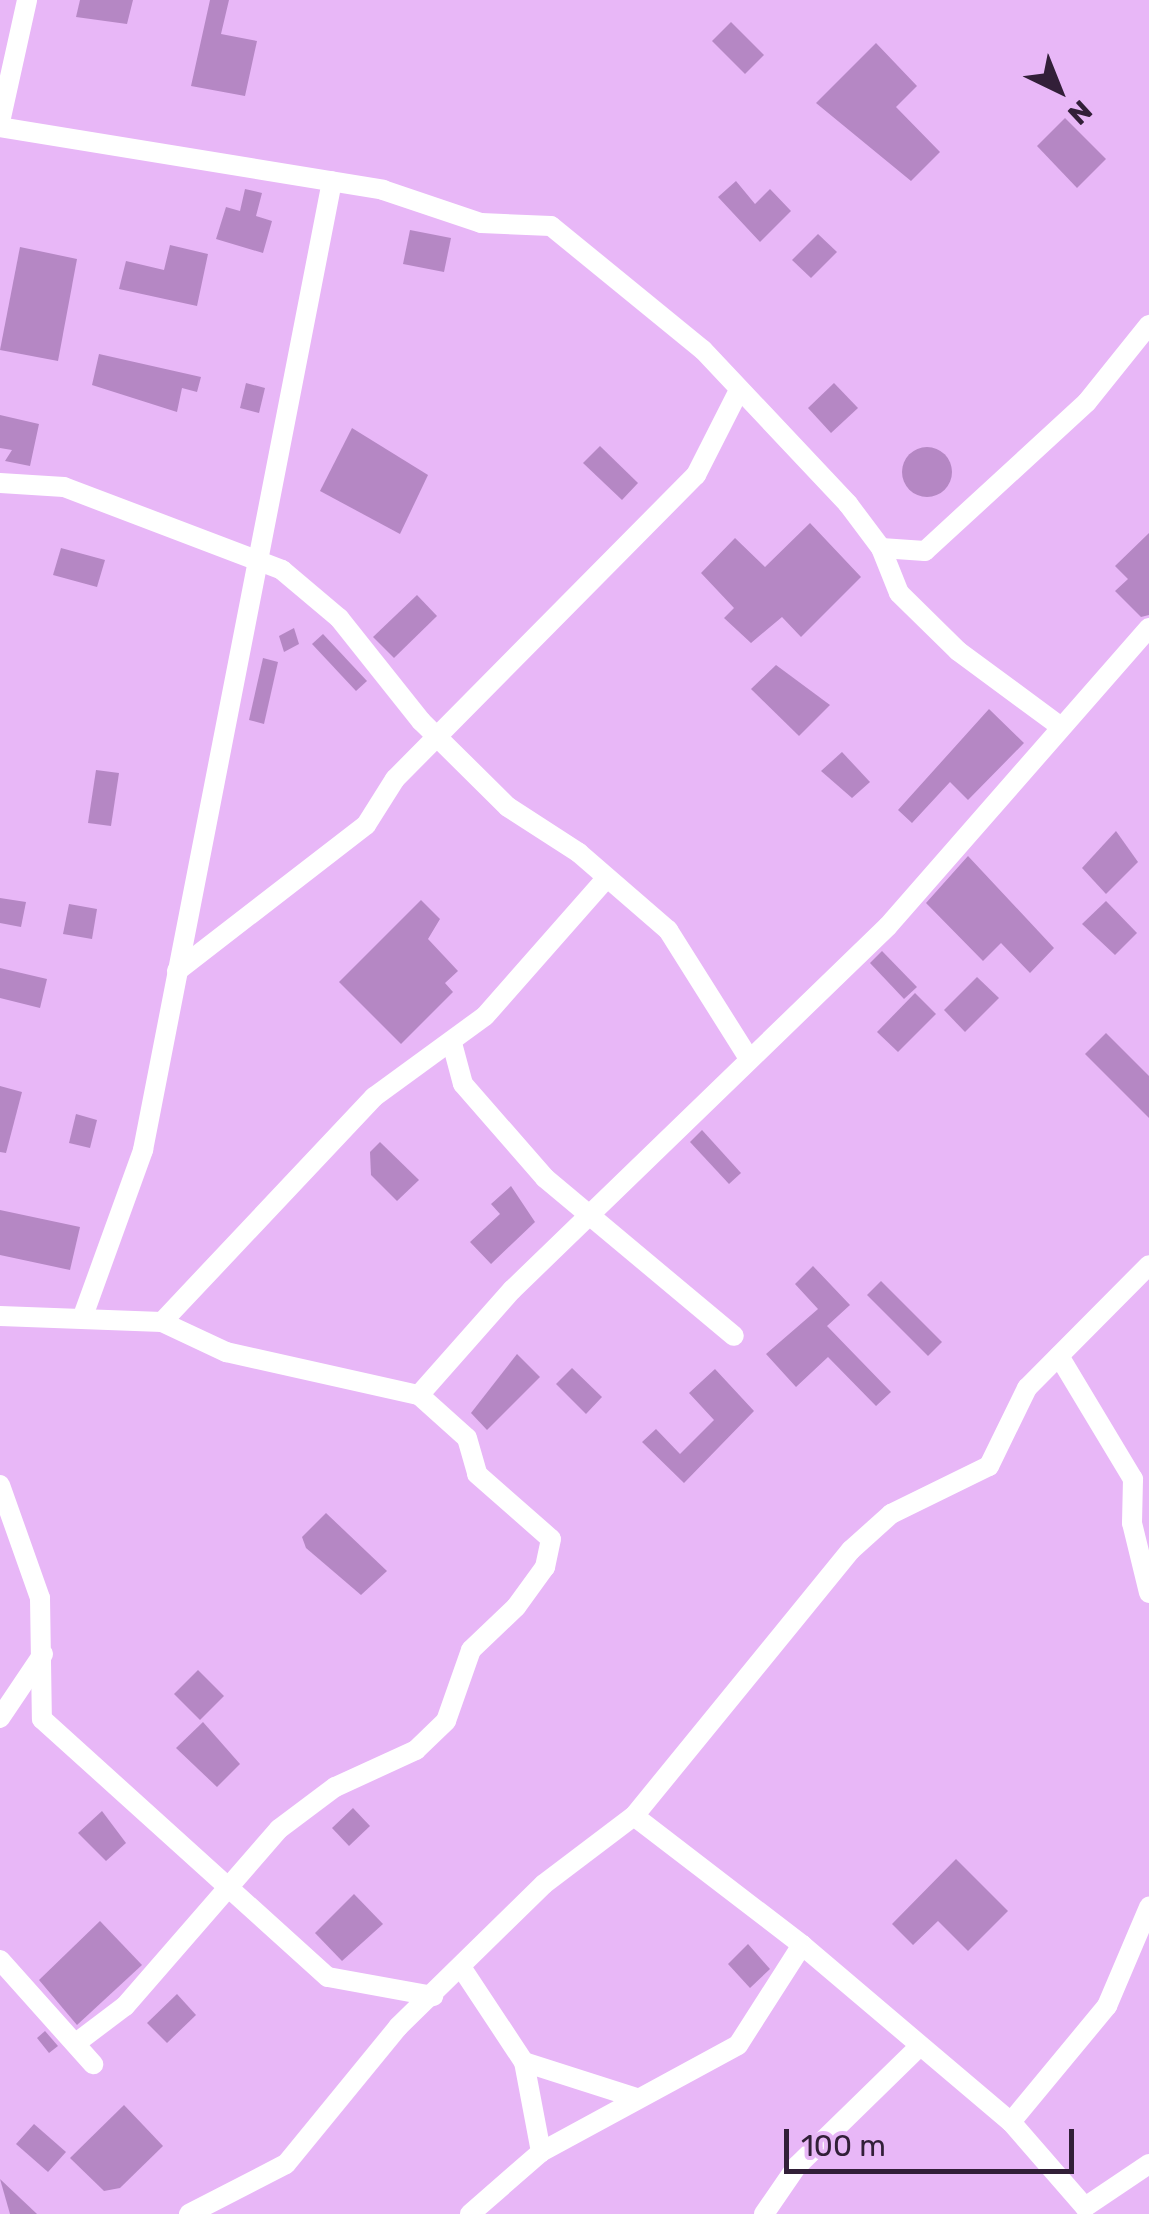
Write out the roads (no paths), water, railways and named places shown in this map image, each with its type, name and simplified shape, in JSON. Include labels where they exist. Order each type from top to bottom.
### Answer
[{"type":"street","points":[[27,0],[0,124],[434,202],[481,224],[551,226],[595,253],[703,350],[736,396],[882,548],[900,592],[958,652],[1057,724]]},
{"type":"street","points":[[83,1316],[143,1150],[260,559],[275,444],[332,181]]},
{"type":"street","points":[[882,548],[925,552],[1086,402],[1149,325]]},
{"type":"street","points":[[177,971],[366,825],[436,735],[696,474],[736,396]]},
{"type":"street","points":[[0,483],[64,487],[260,559],[339,618],[436,735],[508,807],[668,930],[748,1057]]},
{"type":"street","points":[[419,1395],[748,1057],[888,926],[1057,724],[1149,628]]},
{"type":"street","points":[[162,1322],[374,1097],[452,1043],[605,880]]},
{"type":"street","points":[[452,1043],[463,1084],[504,1134],[734,1336]]},
{"type":"street","points":[[189,2214],[286,2164],[433,1996],[463,1970],[544,1884],[634,1816],[851,1550],[891,1514],[990,1466],[1027,1388],[1149,1265]]},
{"type":"street","points":[[0,1316],[83,1316],[162,1322],[226,1352],[419,1395],[467,1438],[477,1474],[551,1539],[545,1567],[471,1650],[446,1721],[416,1750],[335,1787],[279,1828],[234,1890],[181,1935],[125,2006],[76,2043]]},
{"type":"street","points":[[1059,1356],[1134,1479],[1134,1541],[1149,1593]]},
{"type":"street","points":[[0,1485],[29,1550],[44,1652],[42,1719],[328,1977],[433,1996]]},
{"type":"street","points":[[0,1718],[44,1652]]},
{"type":"street","points":[[634,1816],[802,1945],[917,2049],[1011,2122],[1086,2212],[1149,2164]]},
{"type":"street","points":[[1011,2122],[1107,2006],[1149,1907]]},
{"type":"street","points":[[470,2214],[541,2152],[738,2046],[802,1945]]},
{"type":"street","points":[[0,1960],[93,2064]]},
{"type":"street","points":[[463,1970],[524,2062],[541,2152]]},
{"type":"street","points":[[764,2214],[798,2166],[917,2049]]},
{"type":"street","points":[[524,2062],[637,2098]]}]
